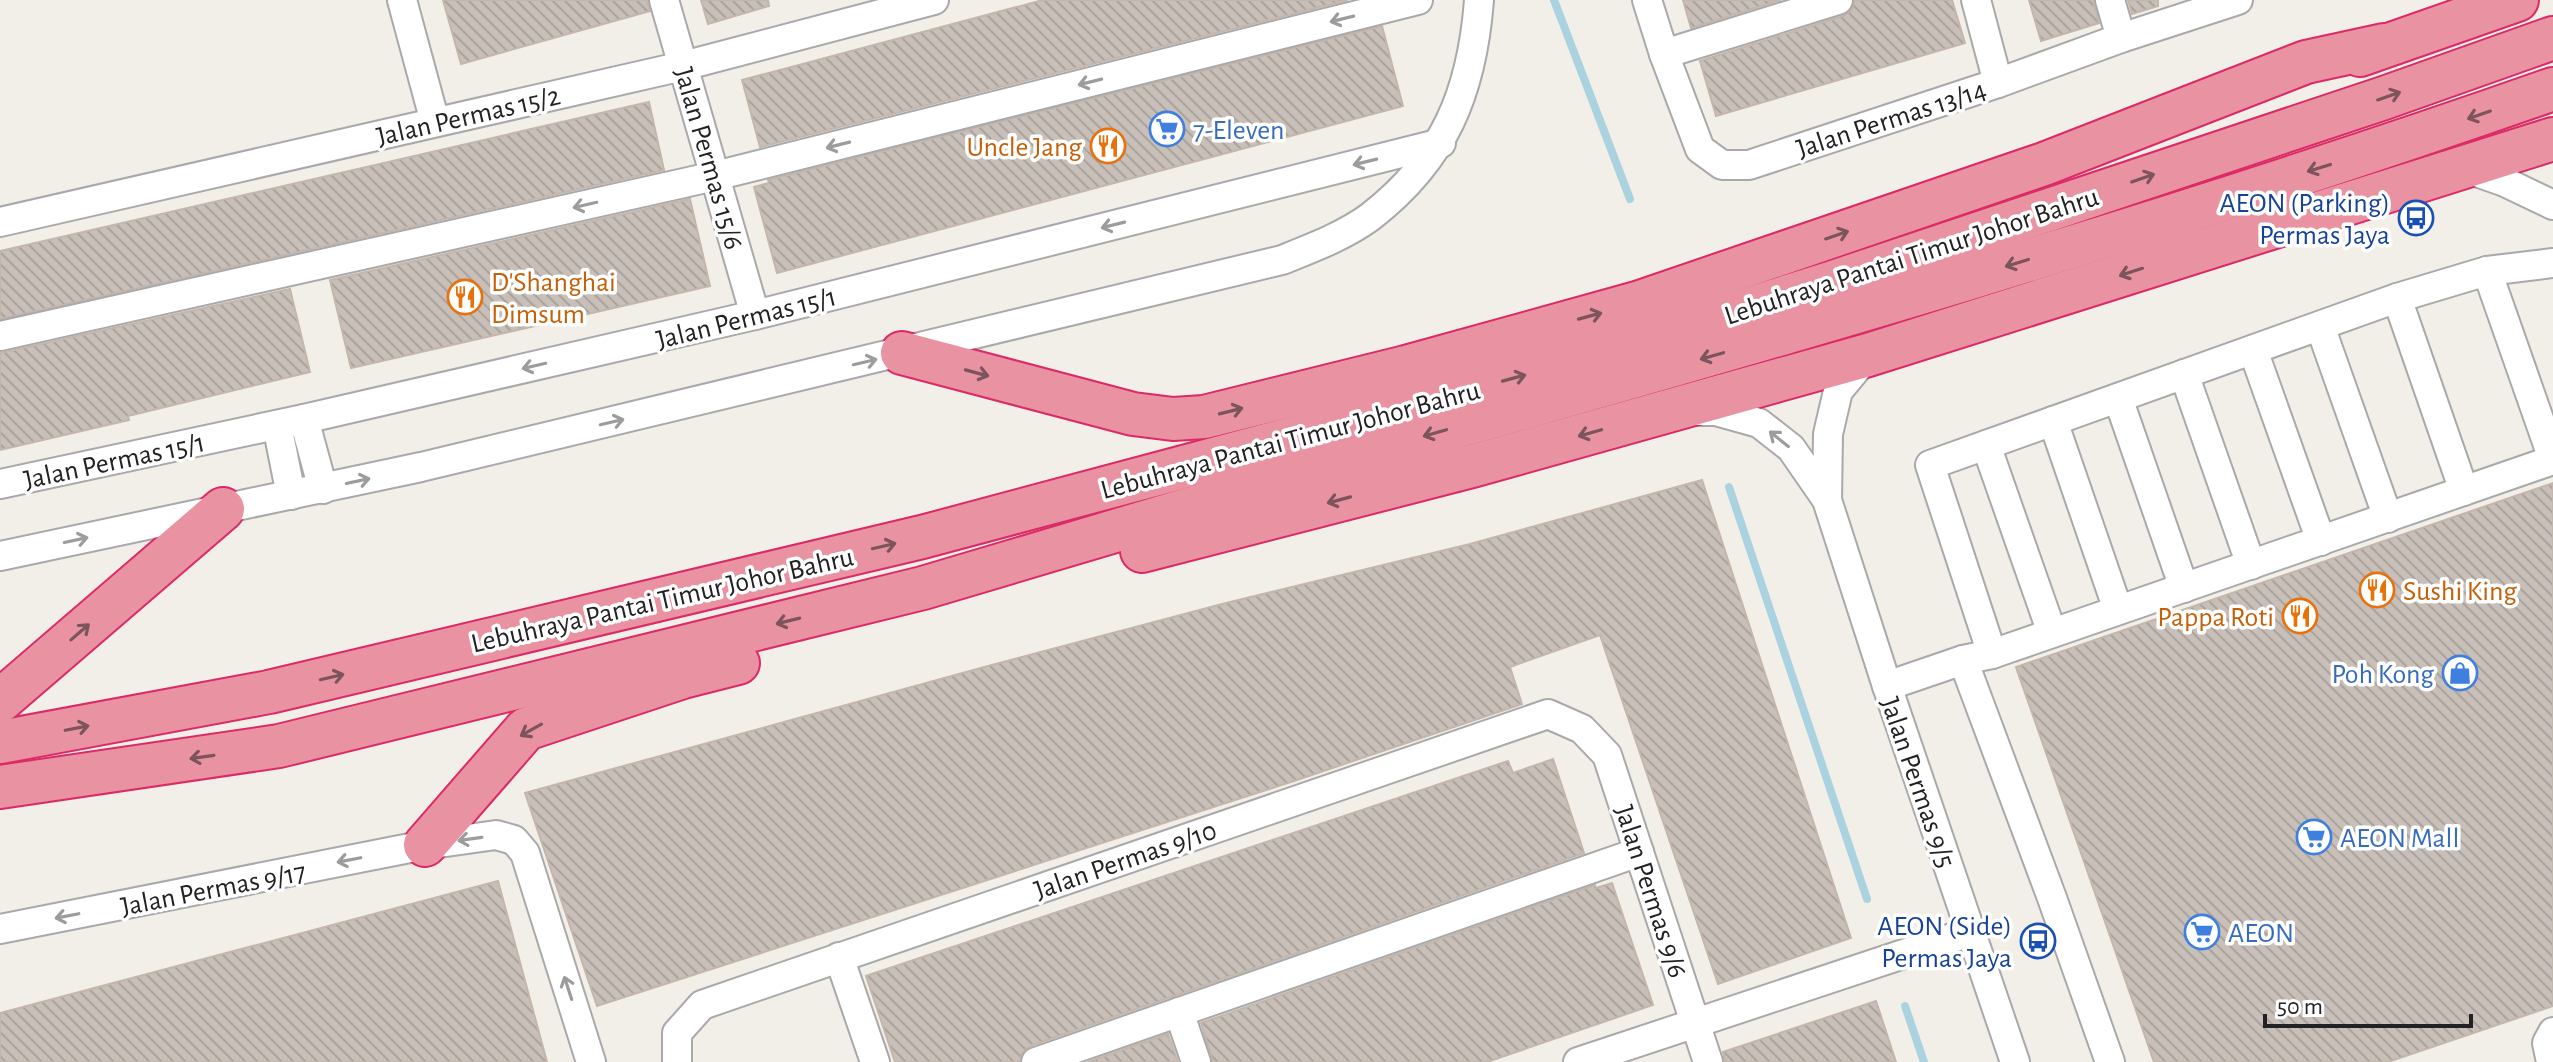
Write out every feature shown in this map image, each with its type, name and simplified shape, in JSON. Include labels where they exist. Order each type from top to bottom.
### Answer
[{"type":"highway","points":[[1830,283],[2384,45],[2517,0]]},
{"type":"highway","name":"Lebuhraya Pantai Timur Johor Bahru","points":[[0,742],[269,692],[922,537],[1595,357],[1830,283],[2553,38]]},
{"type":"highway","points":[[902,353],[1133,414],[1173,419],[1204,417],[1406,367],[1637,303],[2044,164],[2306,62],[2384,45]]},
{"type":"highway","name":"Lebuhraya Pantai Timur Johor Bahru","points":[[0,787],[279,746],[923,588],[1323,469],[1386,447],[1787,334],[2393,145],[2553,89]]},
{"type":"highway","points":[[425,845],[526,729],[683,677],[819,642],[1066,571],[1472,466],[1868,355],[2553,139]]},
{"type":"highway","points":[[0,701],[223,509]]},
{"type":"highway","points":[[279,746],[575,690],[683,677]]},
{"type":"street","points":[[402,0],[435,122]]},
{"type":"street","name":"Jalan Permas 15/6","points":[[664,0],[755,315]]},
{"type":"street","name":"Jalan Permas 15/2","points":[[0,222],[683,66],[934,0]]},
{"type":"street","points":[[0,336],[715,176],[1418,0]]},
{"type":"street","points":[[0,556],[323,489],[1282,260],[1328,241],[1369,217],[1409,180],[1441,143],[1457,108],[1467,74],[1476,40],[1479,0]]},
{"type":"street","name":"Jalan Permas 13/14","points":[[1647,0],[1700,149],[1722,165],[1749,165],[2235,1]]},
{"type":"street","points":[[1664,54],[1838,0]]},
{"type":"street","points":[[1976,0],[1998,83]]},
{"type":"street","points":[[2110,0],[2121,38]]},
{"type":"street","name":"Jalan Permas 15/1","points":[[0,484],[290,422],[755,315],[1441,143]]},
{"type":"street","points":[[2462,167],[2505,182],[2553,205]]},
{"type":"street","points":[[1992,654],[1930,465],[2397,298],[2487,271],[2553,263]]},
{"type":"street","points":[[1887,686],[1963,660],[1992,654],[2553,459],[2487,271]]},
{"type":"street","points":[[2397,298],[2464,491]]},
{"type":"street","points":[[2320,326],[2388,518]]},
{"type":"street","points":[[2253,350],[2321,541]]},
{"type":"street","name":"Jalan Permas 9/5","points":[[1827,500],[1828,434],[1838,391],[1868,355]]},
{"type":"street","points":[[2184,374],[2251,565]]},
{"type":"street","points":[[2118,398],[2184,588]]},
{"type":"street","name":"Jalan Permas 9/5","points":[[1665,412],[1716,411],[1759,423],[1791,448],[1827,500],[2015,1062]]},
{"type":"street","points":[[2053,421],[2118,610]]},
{"type":"street","points":[[290,422],[323,489]]},
{"type":"street","points":[[290,422],[291,495]]},
{"type":"street","points":[[1986,445],[2052,633]]},
{"type":"street","points":[[1963,660],[2110,1062]]},
{"type":"street","name":"Jalan Permas 9/10","points":[[677,1062],[677,1033],[702,1005],[1548,714],[1582,729]]},
{"type":"street","name":"Jalan Permas 9/6","points":[[1582,729],[1607,755],[1708,1062]]},
{"type":"street","name":"Jalan Permas 9/17","points":[[0,929],[425,845],[496,835],[514,840],[525,853],[591,1062]]},
{"type":"street","points":[[1036,1062],[1639,852]]},
{"type":"street","points":[[1578,1062],[1970,932]]},
{"type":"street","points":[[839,957],[875,1062]]},
{"type":"street","points":[[1179,1012],[1196,1062]]},
{"type":"street","points":[[2551,1062],[2547,1043],[2553,1032]]},
{"type":"building","points":[[443,0],[647,0],[650,11],[461,64]]},
{"type":"building","points":[[701,0],[768,0],[769,6],[708,24]]},
{"type":"building","points":[[1043,0],[1348,0],[760,147],[742,80]]},
{"type":"building","points":[[1683,0],[1781,0],[1691,28]]},
{"type":"building","points":[[1855,0],[1952,0],[1965,43],[1716,116],[1700,61],[1843,16],[1851,11]]},
{"type":"building","points":[[2029,0],[2093,0],[2099,23],[2041,41]]},
{"type":"building","points":[[2128,0],[2158,0],[2158,6],[2132,14]]},
{"type":"building","points":[[1382,26],[1403,106],[777,273],[754,187],[769,183],[768,180]]},
{"type":"building","points":[[649,102],[664,170],[0,319],[0,251]]},
{"type":"building","points":[[690,199],[710,286],[351,368],[330,280]]},
{"type":"building","points":[[290,289],[310,372],[0,450],[0,353]]},
{"type":"building","points":[[1702,480],[1851,938],[1718,984],[1600,635],[1510,667],[1522,704],[1294,781],[597,1006],[525,793],[988,666],[1226,603],[1470,544]]},
{"type":"building","name":"AEON Mall","points":[[2553,483],[2553,1006],[2388,1062],[2154,1062],[2016,667]]},
{"type":"building","points":[[1553,759],[1584,853],[1030,1046],[1019,1062],[895,1062],[866,976],[1508,761],[1513,773]]},
{"type":"building","points":[[498,881],[547,1062],[0,1062],[0,1013]]},
{"type":"building","points":[[1612,883],[1653,1005],[1487,1062],[1213,1062],[1201,1023],[1595,885],[1596,888]]},
{"type":"building","points":[[1876,1001],[1896,1062],[1725,1062],[1723,1052]]},
{"type":"building","points":[[1168,1034],[1178,1062],[1088,1062]]},
{"type":"waterway","points":[[1554,0],[1630,199]]},
{"type":"waterway","points":[[1729,487],[1867,899]]},
{"type":"waterway","points":[[1905,1006],[1924,1062]]},
{"type":"place","name":"7-Eleven","points":[[1167,129]]},
{"type":"place","name":"Uncle Jang","points":[[1108,146]]},
{"type":"place","name":"AEON (Parking) Permas Jaya","points":[[2416,218]]},
{"type":"place","name":"D'Shanghai Dimsum","points":[[465,297]]},
{"type":"place","name":"Sushi King","points":[[2377,590]]},
{"type":"place","name":"Pappa Roti","points":[[2300,616]]},
{"type":"place","name":"Poh Kong","points":[[2460,673]]},
{"type":"place","name":"AEON Mall","points":[[2314,837]]},
{"type":"place","name":"AEON","points":[[2202,932]]},
{"type":"place","name":"AEON (Side) Permas Jaya","points":[[2038,941]]}]
